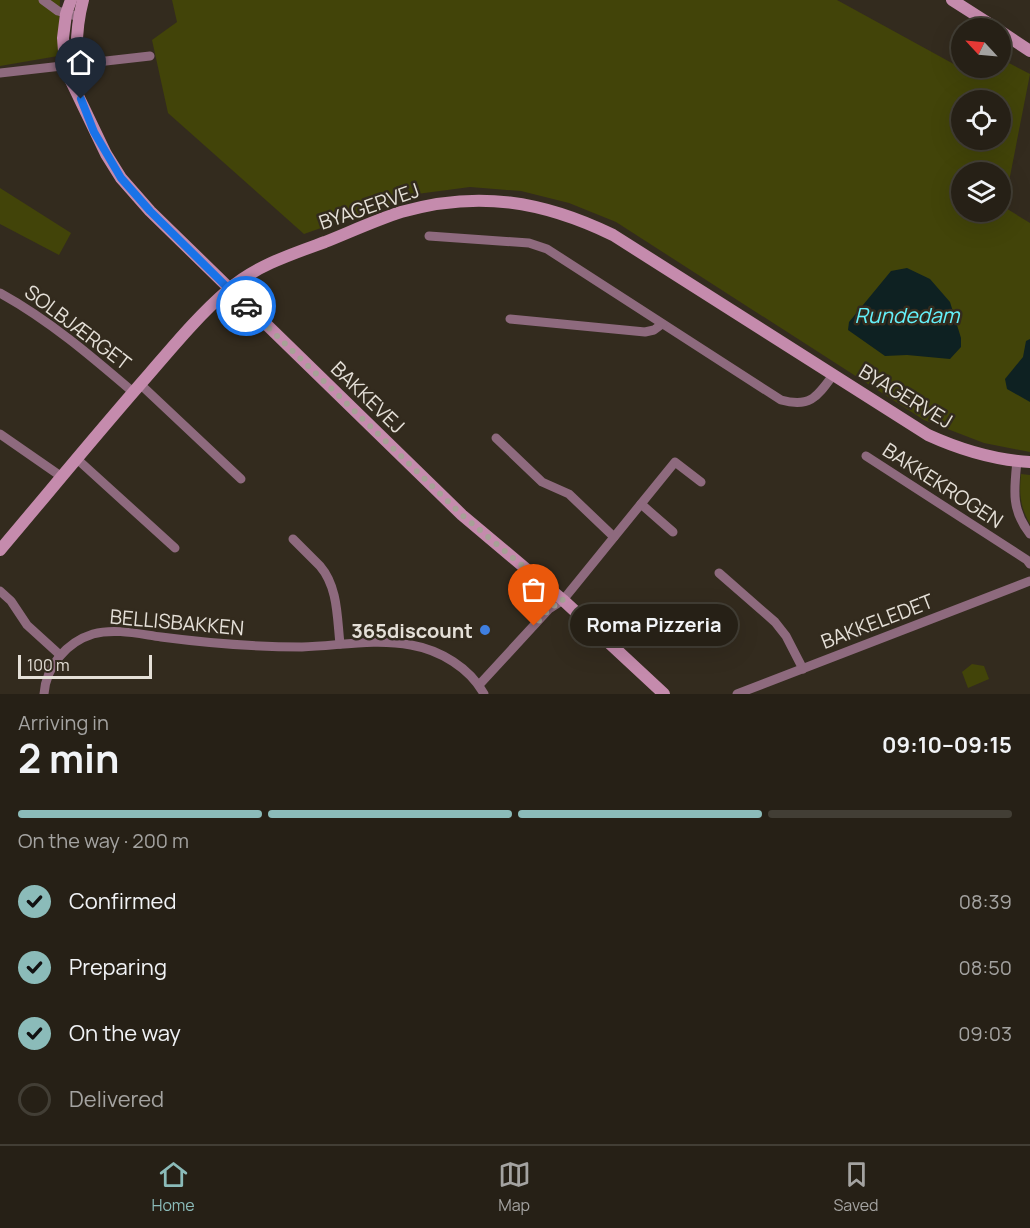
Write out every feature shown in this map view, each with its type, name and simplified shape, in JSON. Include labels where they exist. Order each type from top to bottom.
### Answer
[{"type":"street","points":[[43,0],[58,11],[79,17]]},
{"type":"street","name":"BAKKEVEJ","points":[[71,0],[66,14],[63,38],[70,63],[71,81],[98,139],[121,178],[150,211],[462,515],[563,600],[664,694]]},
{"type":"street","name":"BAKKEVEJ","points":[[70,63],[83,0]]},
{"type":"street","points":[[952,0],[980,18]]},
{"type":"street","points":[[1011,38],[1030,51]]},
{"type":"street","points":[[0,73],[70,63],[150,56]]},
{"type":"street","name":"BYAGERVEJ","points":[[0,550],[198,318],[229,289],[276,261],[401,212],[434,204],[470,201],[512,202],[560,212],[613,235],[928,435],[983,456],[1030,462]]},
{"type":"street","name":"BYAGERVEJ","points":[[429,236],[529,243],[547,249],[781,400],[794,404],[816,398],[833,375]]},
{"type":"street","name":"SOLBJÆRGET","points":[[0,293],[26,307],[137,388]]},
{"type":"street","points":[[510,319],[645,332],[654,330],[662,324]]},
{"type":"street","points":[[137,388],[241,479]]},
{"type":"street","points":[[0,434],[62,477]]},
{"type":"street","points":[[496,438],[542,482],[569,494],[614,537]]},
{"type":"street","name":"BAKKEKROGEN","points":[[866,456],[1030,564]]},
{"type":"street","points":[[76,459],[175,548]]},
{"type":"street","points":[[1017,461],[1014,494],[1016,510],[1022,524],[1030,534]]},
{"type":"street","points":[[479,685],[549,609],[563,600],[675,462],[701,482]]},
{"type":"street","points":[[641,504],[673,532]]},
{"type":"street","points":[[293,539],[321,568],[330,581],[336,599],[340,644]]},
{"type":"street","points":[[719,573],[776,622],[803,669]]},
{"type":"street","name":"BAKKELEDET","points":[[737,694],[1030,581]]},
{"type":"street","points":[[0,591],[11,601],[27,625],[60,655]]},
{"type":"street","name":"BELLISBAKKEN","points":[[44,694],[50,672],[60,655],[78,640],[94,634],[117,631],[251,646],[304,647],[381,642],[411,645],[434,651],[458,665],[479,685],[484,694]]},
{"type":"shaded area","points":[[0,0],[60,0],[58,56],[0,66]]},
{"type":"shaded area","points":[[172,0],[837,0],[951,63],[951,78],[1011,78],[1011,64],[1030,74],[1011,171],[1011,162],[951,162],[951,222],[1011,222],[1011,211],[1030,223],[1030,452],[984,443],[924,420],[616,222],[569,203],[521,191],[470,187],[417,194],[304,234],[168,113],[152,40],[177,22]]},
{"type":"shaded area","points":[[0,188],[71,233],[59,255],[0,224]]},
{"type":"shaded area","points":[[1021,474],[1030,475],[1030,524],[1021,500]]},
{"type":"shaded area","points":[[972,664],[984,666],[989,679],[968,688],[962,672]]},
{"type":"water","name":"Rundedam","points":[[907,268],[930,279],[950,302],[961,338],[961,347],[950,359],[907,355],[885,356],[848,330],[849,322],[891,271]]},
{"type":"water","points":[[1030,339],[1030,402],[1007,389],[1005,379],[1023,357],[1026,341]]},
{"type":"way so far","points":[[246,306],[462,515],[563,600],[549,609],[534,626]]},
{"type":"place","name":"Roma Pizzeria","points":[[534,626]]},
{"type":"place","name":"365discount","points":[[485,630]]},
{"type":"route","points":[[81,99],[94,132],[121,178],[150,211],[246,306]]}]
